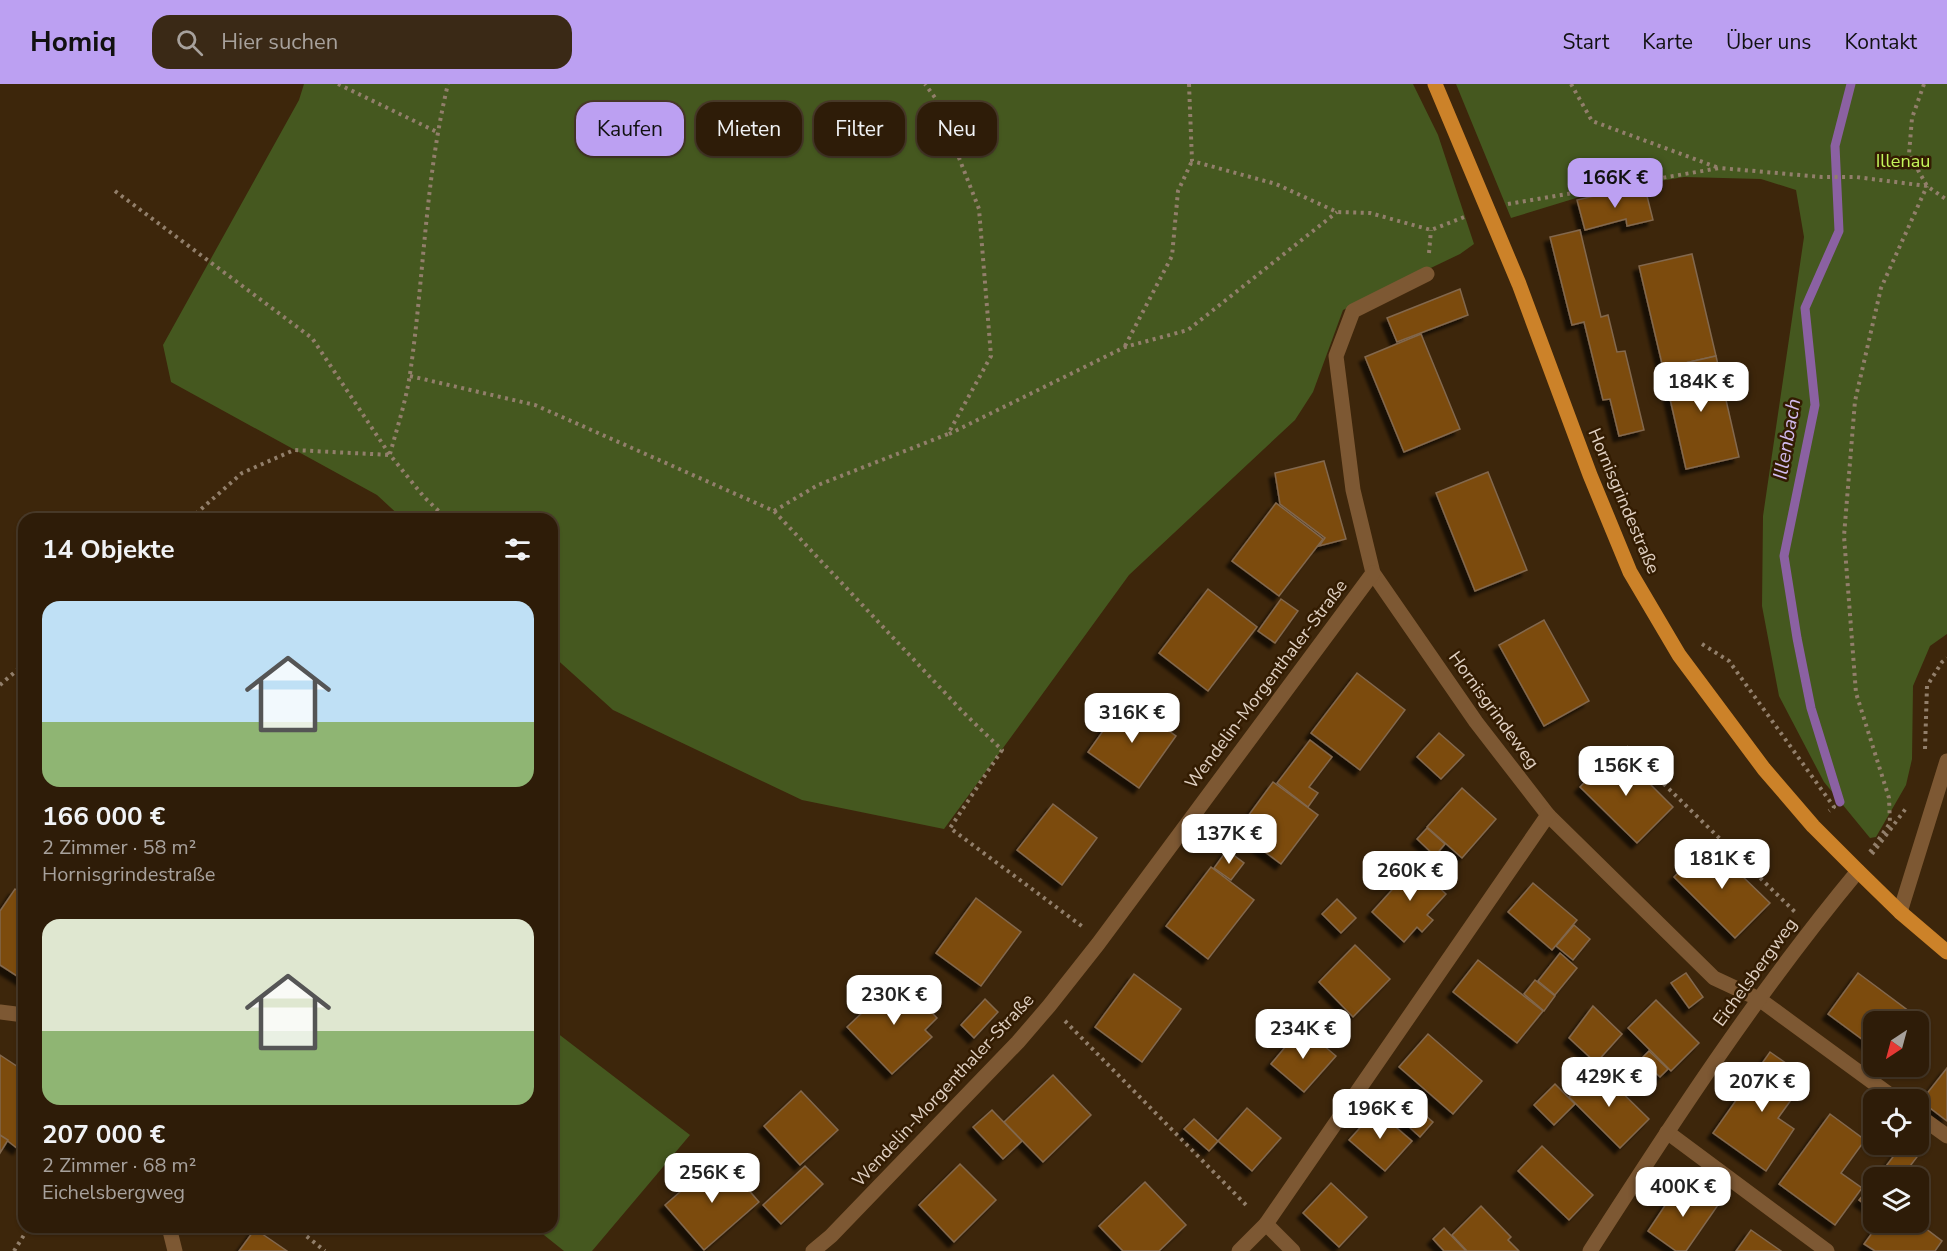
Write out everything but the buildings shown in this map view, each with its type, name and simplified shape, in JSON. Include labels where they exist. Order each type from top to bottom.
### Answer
[{"type":"main road","name":"Hornisgrindestraße","points":[[1435,84],[1520,284],[1590,475],[1630,573],[1679,655],[1705,693],[1764,769],[1813,826],[1900,912],[1947,952]]},
{"type":"street","name":"Hornisgrindeweg","points":[[1427,274],[1353,311],[1336,356],[1353,490],[1373,573],[1476,722],[1548,815],[1714,978],[1759,999],[1882,1089]]},
{"type":"street","name":"Wendelin-Morgenthaler-Straße","points":[[813,1251],[831,1236],[1018,1042],[1049,1006],[1101,940],[1373,573]]},
{"type":"street","points":[[1900,912],[1947,761]]},
{"type":"street","points":[[1239,1251],[1266,1224],[1548,815]]},
{"type":"street","name":"Eichelsbergweg","points":[[1590,1251],[1667,1132],[1759,999],[1811,928],[1858,871]]},
{"type":"street","points":[[0,1012],[18,1014]]},
{"type":"street","points":[[1929,1123],[1947,1136]]},
{"type":"street","points":[[1667,1132],[1827,1251]]},
{"type":"street","points":[[1266,1224],[1293,1251]]},
{"type":"street","points":[[170,1233],[175,1251]]},
{"type":"path","points":[[338,84],[437,132]]},
{"type":"path","points":[[390,455],[410,376],[437,132],[448,84]]},
{"type":"path","points":[[926,84],[936,99],[979,209],[991,356],[948,434]]},
{"type":"path","points":[[1125,346],[1172,256],[1179,191],[1192,161],[1189,84]]},
{"type":"path","points":[[1571,84],[1592,121],[1720,168]]},
{"type":"path","points":[[1924,84],[1912,118],[1910,154],[1927,186],[1947,200]]},
{"type":"path","points":[[1192,161],[1276,184],[1337,212],[1370,213],[1431,230],[1489,207],[1720,168],[1822,177],[1856,177],[1927,186]]},
{"type":"path","points":[[1858,871],[1890,823],[1889,798],[1856,693],[1844,536],[1855,400],[1881,288],[1927,186]]},
{"type":"path","points":[[115,191],[312,338],[390,455],[424,497],[441,513]]},
{"type":"path","points":[[774,511],[818,485],[948,434],[1125,346],[1188,330],[1337,212]]},
{"type":"path","points":[[410,376],[535,405],[774,511],[963,712],[1002,750],[950,828],[1101,940]]},
{"type":"path","points":[[197,513],[242,473],[294,450],[390,455]]},
{"type":"path","points":[[1698,642],[1729,661],[1834,807],[1813,826]]},
{"type":"path","points":[[1925,754],[1928,686],[1942,662],[1947,658]]},
{"type":"path","points":[[0,685],[18,669]]},
{"type":"path","points":[[1626,747],[1811,928]]},
{"type":"path","points":[[1858,871],[1886,838],[1909,804]]},
{"type":"path","points":[[1049,1006],[1266,1224]]},
{"type":"path","points":[[14,1251],[25,1233]]},
{"type":"path","points":[[303,1233],[325,1251]]},
{"type":"green space","points":[[304,84],[1413,84],[1438,135],[1474,244],[1460,254],[1343,310],[1313,392],[1295,420],[1129,575],[944,829],[802,800],[613,710],[558,660],[558,513],[396,513],[377,495],[171,382],[163,345],[299,100]]},
{"type":"green space","name":"Illenau","points":[[1456,84],[1947,84],[1947,634],[1930,646],[1913,686],[1912,759],[1906,785],[1876,837],[1870,838],[1824,782],[1779,696],[1762,606],[1763,516],[1804,237],[1796,190],[1761,179],[1684,177],[1599,191],[1511,218]]},
{"type":"green space","points":[[558,1034],[690,1135],[592,1251],[564,1251],[542,1233],[558,1233]]},
{"type":"waterway","name":"Illenbach","points":[[1840,802],[1811,708],[1784,556],[1815,405],[1805,308],[1839,231],[1835,146],[1851,84]]}]
